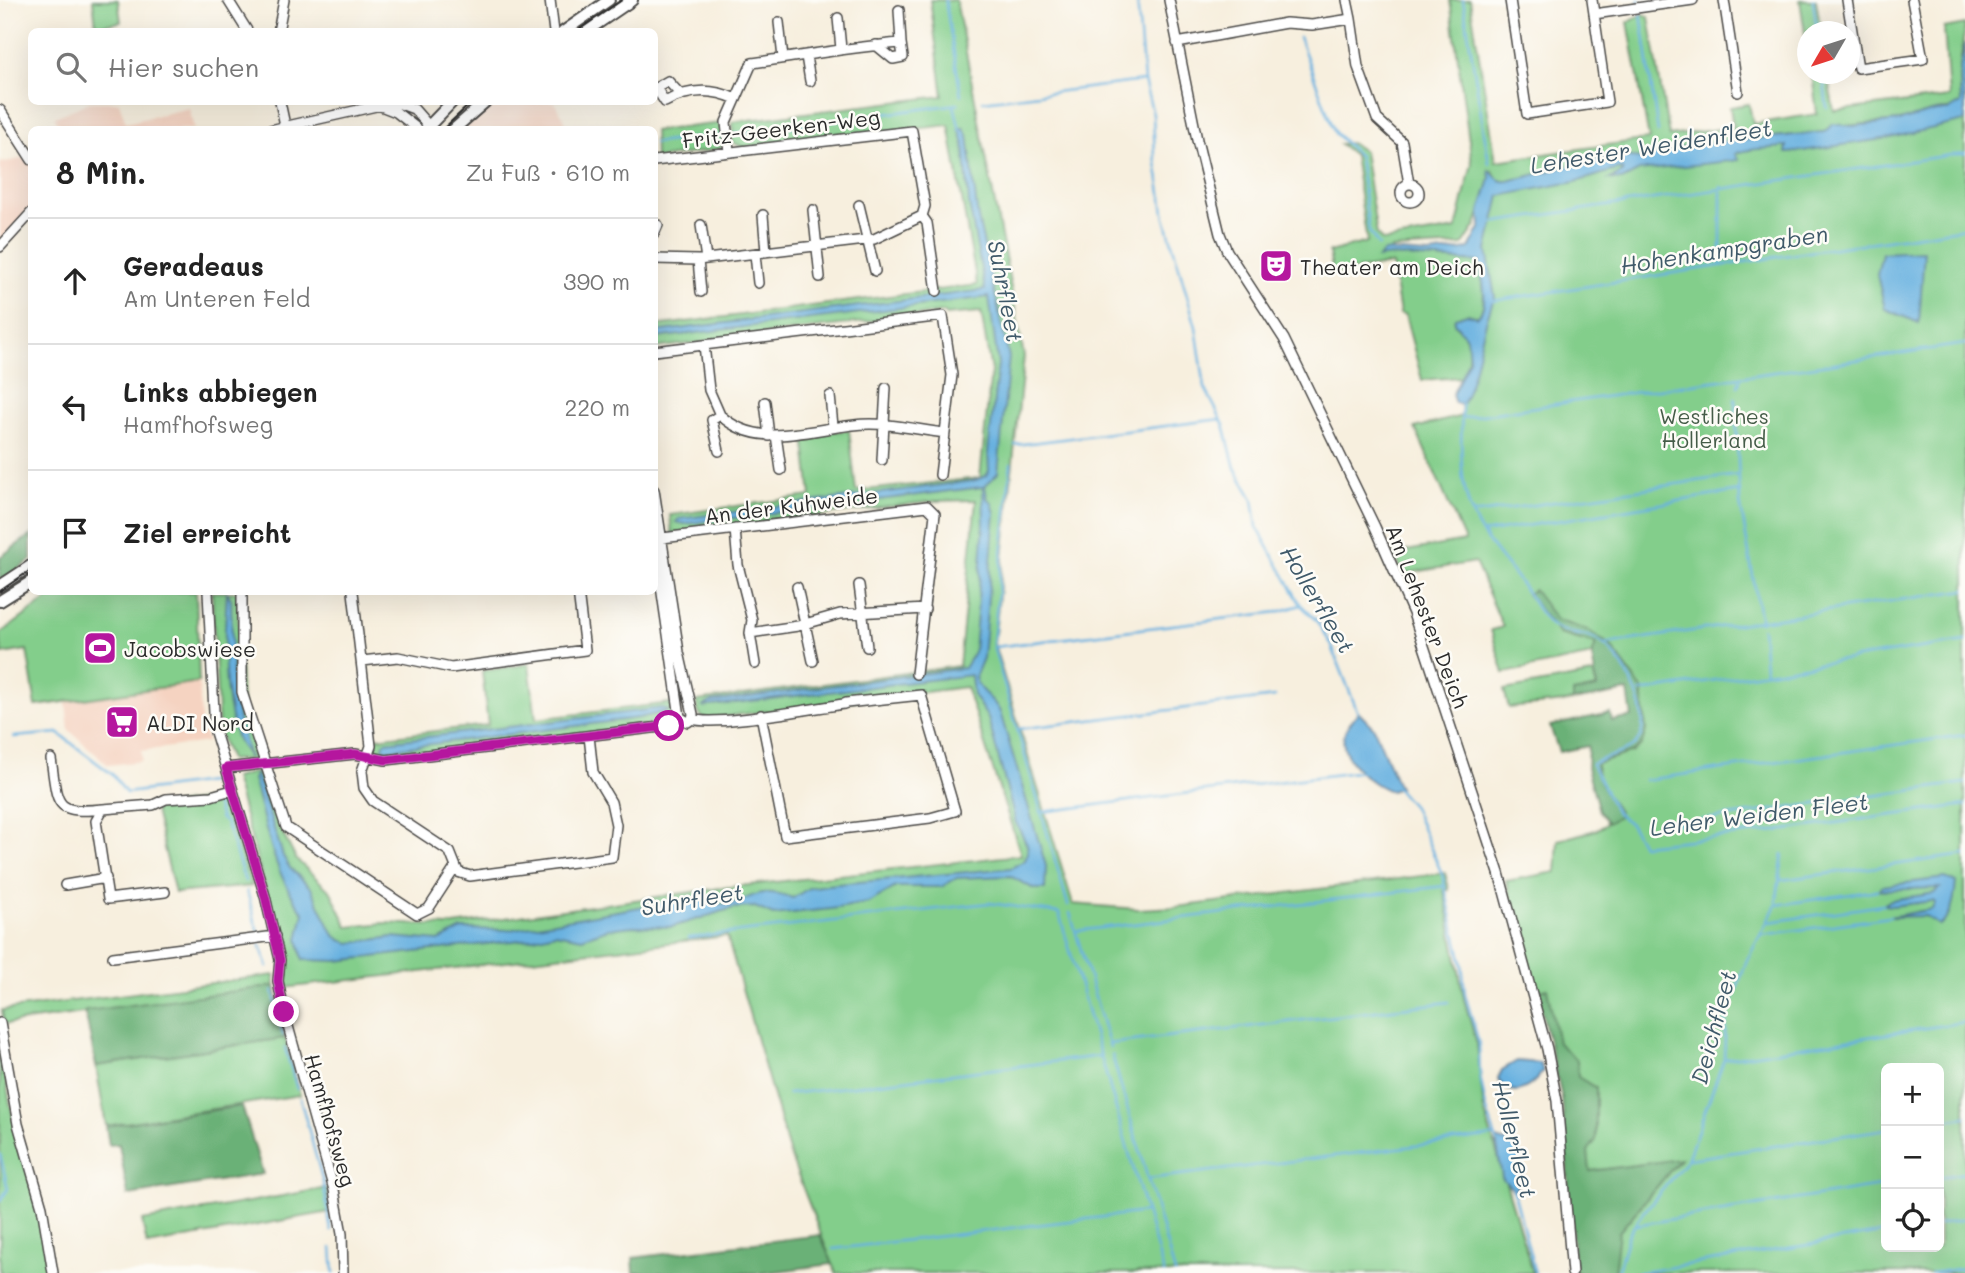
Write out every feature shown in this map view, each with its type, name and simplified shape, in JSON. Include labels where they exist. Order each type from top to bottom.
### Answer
[{"type":"main road","points":[[570,28],[609,0]]},
{"type":"main road","points":[[591,28],[632,0]]},
{"type":"main road","points":[[427,126],[450,105]]},
{"type":"main road","points":[[458,126],[482,105]]},
{"type":"main road","points":[[0,586],[28,568]]},
{"type":"main road","points":[[0,601],[28,584]]},
{"type":"street","points":[[228,0],[246,28]]},
{"type":"street","points":[[279,28],[284,0]]},
{"type":"street","points":[[550,0],[554,28]]},
{"type":"street","name":"Am Lehester Deich","points":[[1169,0],[1220,234],[1227,251],[1284,339],[1376,527],[1413,613],[1471,785],[1547,1049],[1557,1101],[1572,1273]]},
{"type":"street","points":[[1347,0],[1359,67],[1377,119],[1402,142],[1409,184]]},
{"type":"street","points":[[1510,0],[1527,114],[1607,102],[1592,0]]},
{"type":"street","points":[[1594,14],[1693,0]]},
{"type":"street","points":[[1724,0],[1738,92]]},
{"type":"street","points":[[1847,0],[1849,21]]},
{"type":"street","points":[[1860,68],[1923,59],[1912,0]]},
{"type":"street","points":[[876,45],[893,59],[903,57],[899,10]]},
{"type":"street","points":[[838,18],[841,49]]},
{"type":"street","points":[[1177,43],[1286,23],[1312,24],[1350,19]]},
{"type":"street","points":[[779,22],[783,58]]},
{"type":"street","points":[[729,152],[726,122],[752,62],[901,43]]},
{"type":"street","points":[[806,55],[810,82]]},
{"type":"street","points":[[680,94],[717,90],[736,99]]},
{"type":"street","points":[[281,105],[285,126]]},
{"type":"street","points":[[293,126],[376,105],[421,126]]},
{"type":"street","points":[[403,105],[414,109],[424,126]]},
{"type":"street","points":[[0,110],[28,154]]},
{"type":"street","name":"Fritz-Geerken-Weg","points":[[658,161],[912,131],[925,206],[922,216]]},
{"type":"street","points":[[859,205],[875,271]]},
{"type":"street","points":[[813,210],[820,277]]},
{"type":"street","points":[[763,215],[766,252]]},
{"type":"street","points":[[0,247],[28,216]]},
{"type":"street","points":[[658,259],[702,260],[874,239],[922,216],[927,223],[937,291]]},
{"type":"street","points":[[701,225],[701,292]]},
{"type":"street","points":[[755,254],[758,283]]},
{"type":"street","points":[[658,351],[943,316],[952,375],[940,475]]},
{"type":"street","points":[[704,345],[709,390],[720,415],[742,431],[772,436],[833,426],[884,426],[945,433]]},
{"type":"street","points":[[882,460],[886,388]]},
{"type":"street","points":[[830,396],[833,426]]},
{"type":"street","points":[[765,402],[781,470]]},
{"type":"street","points":[[719,451],[712,420],[720,415]]},
{"type":"street","name":"An der Kuhweide","points":[[658,539],[927,506],[934,514],[925,609]]},
{"type":"street","points":[[735,529],[738,565],[752,620],[750,633],[755,664]]},
{"type":"street","points":[[658,545],[687,720]]},
{"type":"street","points":[[859,585],[867,647]]},
{"type":"street","points":[[797,587],[813,661]]},
{"type":"street","name":"Hamfhofsweg","points":[[208,595],[212,714],[275,936],[280,960],[278,981],[284,1012],[334,1190],[342,1234],[342,1273]]},
{"type":"street","points":[[242,595],[242,692],[286,827],[417,914],[429,908],[455,868]]},
{"type":"street","points":[[353,595],[371,746],[362,771],[367,795],[450,852],[455,868],[470,876],[612,857],[616,825],[611,802],[593,772],[589,736]]},
{"type":"street","points":[[362,661],[398,657],[451,668],[585,650],[578,595]]},
{"type":"street","points":[[750,633],[805,624],[840,614],[925,609],[916,674]]},
{"type":"street","points":[[226,768],[355,754],[386,760],[669,726],[687,720],[706,722],[761,715],[921,695],[955,811],[930,818],[785,836],[761,715]]},
{"type":"street","points":[[51,759],[56,790],[64,808],[71,812],[153,805],[166,799],[211,796],[232,790]]},
{"type":"street","points":[[103,809],[96,821],[108,899],[165,892]]},
{"type":"street","points":[[65,885],[106,878]]},
{"type":"street","points":[[113,957],[275,936]]},
{"type":"street","points":[[0,1023],[18,1124],[41,1207],[53,1273]]},
{"type":"shaded area","points":[[83,105],[120,105],[126,123],[189,108],[193,126],[58,126],[55,117]]},
{"type":"shaded area","points":[[491,105],[556,105],[564,118],[565,126],[466,126]]},
{"type":"shaded area","points":[[28,155],[28,218],[0,251],[0,163]]},
{"type":"shaded area","points":[[199,682],[201,721],[207,742],[141,751],[142,761],[108,765],[69,730],[66,703]]},
{"type":"green space","points":[[93,0],[118,0],[121,22],[96,26]]},
{"type":"green space","points":[[930,0],[956,0],[1024,356],[994,644],[1073,904],[1138,909],[1176,907],[1445,873],[1449,889],[1444,890],[1464,999],[1477,1044],[1484,1110],[1533,1273],[836,1273],[790,1155],[727,936],[284,988],[280,976],[285,965],[279,936],[234,778],[262,770],[283,834],[296,859],[331,892],[348,927],[385,923],[447,926],[721,888],[1021,855],[966,687],[704,719],[698,712],[696,701],[959,666],[976,500],[936,501],[672,534],[670,515],[811,496],[804,435],[849,430],[856,491],[980,478],[991,371],[981,312],[946,315],[945,312],[658,348],[658,326],[977,285],[949,125],[744,148],[732,142],[733,122],[943,96]]},
{"type":"green space","points":[[1450,0],[1470,0],[1496,161],[1649,139],[1628,22],[1644,14],[1649,17],[1669,136],[1733,127],[1730,107],[1749,104],[1753,124],[1817,114],[1813,84],[1829,84],[1834,111],[1949,97],[1944,28],[1965,24],[1960,67],[1961,103],[1952,110],[1940,110],[1899,121],[1851,125],[1824,132],[1702,144],[1672,149],[1661,156],[1647,155],[1639,159],[1606,157],[1530,179],[1498,180],[1493,171],[1476,225],[1463,245],[1391,249],[1392,256],[1479,262],[1484,290],[1482,310],[1479,317],[1467,314],[1455,318],[1454,323],[1464,333],[1468,346],[1464,373],[1461,377],[1422,380],[1405,315],[1400,314],[1392,264],[1333,274],[1329,252],[1367,242],[1354,155],[1340,144],[1350,143],[1364,151],[1377,235],[1383,241],[1456,229],[1472,163]]},
{"type":"green space","points":[[1800,0],[1816,0],[1819,21],[1803,21]]},
{"type":"green space","name":"Westliches Hollerland","points":[[1965,116],[1965,1273],[1577,1273],[1564,1102],[1553,1050],[1506,881],[1556,872],[1558,840],[1596,830],[1606,824],[1590,744],[1638,732],[1631,690],[1592,655],[1504,673],[1491,630],[1503,627],[1475,562],[1403,574],[1394,553],[1465,541],[1415,428],[1462,416],[1461,398],[1490,295],[1482,254],[1497,186]]},
{"type":"green space","points":[[721,123],[724,143],[719,149],[658,159],[658,131]]},
{"type":"green space","points":[[28,537],[28,562],[0,582],[0,557]]},
{"type":"green space","points":[[1534,590],[1556,620],[1587,630],[1610,645],[1642,689],[1646,730],[1642,744],[1633,752],[1597,763],[1601,783],[1620,815],[1608,823],[1599,811],[1587,768],[1588,746],[1559,752],[1550,726],[1610,713],[1612,721],[1632,717],[1628,691],[1573,701],[1573,693],[1597,688],[1592,655],[1596,644],[1559,634],[1527,594]]},
{"type":"green space","name":"Jacobswiese","points":[[53,595],[196,595],[199,682],[36,706],[27,650],[2,654],[0,634]]},
{"type":"green space","points":[[212,595],[237,595],[242,710],[258,756],[256,759],[230,760],[219,732]]},
{"type":"green space","points":[[529,664],[536,719],[670,703],[672,713],[668,723],[385,757],[377,751],[375,738],[488,725],[482,671]]},
{"type":"green space","points":[[1593,674],[1597,688],[1573,693],[1573,701],[1509,708],[1504,690]]},
{"type":"green space","points":[[222,797],[252,886],[175,893],[154,807]]},
{"type":"green space","points":[[274,975],[275,986],[4,1024],[2,1010]]},
{"type":"green space","points":[[275,986],[285,1038],[96,1066],[85,1011]]},
{"type":"green space","points":[[1547,988],[1558,1043],[1577,1060],[1578,1077],[1596,1088],[1596,1140],[1588,1151],[1590,1171],[1680,1159],[1619,1232],[1614,1273],[1575,1273],[1562,1098],[1537,991]]},
{"type":"green space","points":[[285,1038],[300,1095],[106,1126],[96,1066]]},
{"type":"green space","points":[[0,1049],[12,1113],[40,1216],[49,1273],[0,1273]]},
{"type":"green space","points":[[242,1106],[263,1174],[128,1195],[119,1144],[109,1145],[106,1126]]},
{"type":"green space","points":[[327,1188],[330,1212],[147,1245],[142,1221]]},
{"type":"green space","points":[[820,1235],[833,1264],[762,1273],[634,1273],[633,1258]]},
{"type":"water","points":[[1965,43],[1965,121],[1890,138],[1789,153],[1786,153],[1787,146],[1747,150],[1735,154],[1739,160],[1639,171],[1622,180],[1610,179],[1623,173],[1622,169],[1575,182],[1500,196],[1487,250],[1495,297],[1462,405],[1455,403],[1452,395],[1469,359],[1467,338],[1454,323],[1455,318],[1467,314],[1477,317],[1481,312],[1484,291],[1479,262],[1392,256],[1378,258],[1384,251],[1429,254],[1469,249],[1481,226],[1480,211],[1490,179],[1489,170],[1498,179],[1506,181],[1597,159],[1628,156],[1640,159],[1653,153],[1661,156],[1672,149],[1702,144],[1824,132],[1833,124],[1852,126],[1900,121],[1936,111],[1948,111],[1961,103],[1960,67]]},
{"type":"water","points":[[959,128],[964,128],[968,135],[978,218],[1009,357],[998,473],[985,486],[987,498],[995,513],[983,658],[975,677],[979,687],[1000,712],[1046,866],[1045,889],[1034,889],[1010,876],[957,878],[941,887],[896,887],[868,903],[831,909],[773,915],[755,907],[733,908],[672,927],[633,926],[608,929],[582,938],[555,933],[530,939],[337,961],[303,960],[298,939],[304,913],[285,882],[272,849],[253,779],[256,773],[283,856],[290,868],[311,888],[334,935],[350,943],[393,937],[439,941],[462,929],[509,930],[696,897],[719,904],[734,903],[761,893],[793,898],[809,888],[827,885],[1011,868],[1025,860],[1027,845],[1016,823],[988,718],[973,695],[971,675],[702,707],[711,702],[964,668],[974,652],[984,523],[983,487],[685,524],[676,522],[679,519],[973,481],[986,476],[989,471],[988,452],[998,364],[989,297],[658,338],[658,332],[985,290],[969,204],[964,144]]},
{"type":"water","points":[[1924,251],[1919,323],[1885,309],[1877,275],[1882,253]]},
{"type":"water","points":[[229,595],[231,599],[233,697],[249,758],[237,739],[231,718],[225,645]]},
{"type":"water","points":[[663,708],[668,711],[639,718],[385,750],[383,747],[385,742]]},
{"type":"water","points":[[1358,712],[1374,728],[1399,788],[1391,791],[1374,783],[1350,760],[1344,741],[1345,732]]},
{"type":"water","points":[[1945,878],[1956,882],[1955,893],[1947,918],[1939,925],[1925,916],[1890,917],[1932,909],[1935,903],[1933,901],[1883,905],[1891,900],[1935,893],[1940,888],[1878,890],[1883,886]]},
{"type":"water","points":[[1517,1061],[1540,1063],[1543,1071],[1533,1083],[1515,1091],[1503,1085],[1498,1078],[1502,1070]]},
{"type":"water","points":[[1496,1139],[1517,1145],[1523,1177],[1514,1191],[1502,1178]]},
{"type":"waterway","points":[[945,0],[961,95]]},
{"type":"waterway","name":"Hollerfleet","points":[[1137,0],[1144,81],[1153,114],[1155,156],[1165,218],[1196,327],[1205,388],[1224,425],[1235,468],[1253,499],[1257,527],[1301,605],[1316,620],[1331,644],[1358,713]]},
{"type":"waterway","points":[[1463,0],[1489,163]]},
{"type":"waterway","points":[[1813,0],[1816,21]]},
{"type":"waterway","name":"Lehester Weidenfleet","points":[[1641,14],[1658,132]]},
{"type":"waterway","points":[[1299,37],[1335,133],[1359,156],[1369,231],[1379,246]]},
{"type":"waterway","points":[[983,101],[1143,81]]},
{"type":"waterway","points":[[1824,84],[1827,108]]},
{"type":"waterway","points":[[736,134],[958,104]]},
{"type":"waterway","name":"Suhrfleet","points":[[954,105],[960,130]]},
{"type":"waterway","points":[[658,143],[719,136]]},
{"type":"waterway","points":[[1491,223],[1965,153]]},
{"type":"waterway","points":[[1721,187],[1721,264]]},
{"type":"waterway","name":"Hohenkampgraben","points":[[1492,301],[1965,228]]},
{"type":"waterway","points":[[1461,418],[1965,344]]},
{"type":"waterway","points":[[1738,386],[1741,377]]},
{"type":"waterway","points":[[1735,398],[1740,502],[1761,622]]},
{"type":"waterway","name":"Leher Weiden Fleet","points":[[1462,404],[1461,454],[1464,487],[1468,503],[1482,533],[1548,623],[1558,629],[1602,643],[1620,663],[1636,691],[1643,721],[1641,734],[1635,745],[1592,764],[1615,811],[1631,825],[1642,845],[1785,830],[1965,805]]},
{"type":"waterway","points":[[1015,445],[1221,419]]},
{"type":"waterway","points":[[1011,464],[993,645],[1068,905]]},
{"type":"waterway","points":[[1472,514],[1738,475]]},
{"type":"waterway","points":[[1482,533],[1740,491]]},
{"type":"waterway","points":[[1605,644],[1965,590]]},
{"type":"waterway","points":[[994,647],[1278,612],[1301,605]]},
{"type":"waterway","points":[[1762,628],[1765,670]]},
{"type":"waterway","points":[[1640,692],[1965,641]]},
{"type":"waterway","points":[[1018,729],[1275,697]]},
{"type":"waterway","points":[[14,737],[58,733],[113,775],[126,793],[210,782]]},
{"type":"waterway","points":[[1645,780],[1965,735]]},
{"type":"waterway","points":[[1041,812],[1364,771]]},
{"type":"waterway","points":[[1666,825],[1965,783]]},
{"type":"waterway","name":"Hollerfleet","points":[[1396,787],[1413,807],[1442,874],[1462,964],[1465,994],[1479,1043],[1480,1076],[1486,1107],[1497,1142]]},
{"type":"waterway","points":[[216,803],[221,819],[226,823],[245,881]]},
{"type":"waterway","name":"Deichfleet","points":[[1617,1273],[1628,1236],[1639,1218],[1687,1160],[1724,1059],[1726,1019],[1747,960],[1776,905],[1783,854]]},
{"type":"waterway","points":[[1781,880],[1965,855]]},
{"type":"waterway","points":[[1076,931],[1445,886]]},
{"type":"waterway","points":[[1776,905],[1878,890]]},
{"type":"waterway","points":[[247,891],[258,933]]},
{"type":"waterway","points":[[689,938],[989,903],[1059,913],[1164,1273]]},
{"type":"waterway","points":[[1769,922],[1883,905]]},
{"type":"waterway","points":[[1070,913],[1110,1047]]},
{"type":"waterway","points":[[1762,935],[1890,917]]},
{"type":"waterway","points":[[260,945],[268,967]]},
{"type":"waterway","points":[[273,991],[283,1035]]},
{"type":"waterway","points":[[1109,1044],[1449,1002]]},
{"type":"waterway","points":[[1724,1059],[1965,1022]]},
{"type":"waterway","points":[[285,1048],[297,1089]]},
{"type":"waterway","points":[[1112,1055],[1175,1273]]},
{"type":"waterway","points":[[788,1094],[1101,1056]]},
{"type":"waterway","points":[[300,1098],[323,1182],[331,1231]]},
{"type":"waterway","points":[[1944,1120],[1965,1117]]},
{"type":"waterway","points":[[1689,1159],[1881,1130]]},
{"type":"waterway","points":[[1147,1179],[1495,1136]]},
{"type":"waterway","points":[[0,1154],[8,1189],[0,1201]]},
{"type":"waterway","points":[[1944,1176],[1965,1173]]},
{"type":"waterway","points":[[1635,1225],[1881,1186]]},
{"type":"waterway","name":"Hollerfleet","points":[[1513,1188],[1535,1273]]},
{"type":"waterway","points":[[833,1249],[1146,1212]]},
{"type":"waterway","points":[[1944,1223],[1965,1219]]},
{"type":"waterway","points":[[1637,1273],[1881,1233]]},
{"type":"waterway","points":[[332,1248],[334,1273]]},
{"type":"waterway","points":[[1931,1273],[1965,1268]]},
{"type":"tram line","points":[[582,28],[622,0]]},
{"type":"tram line","points":[[446,126],[469,105]]},
{"type":"tram line","points":[[0,591],[28,572]]},
{"type":"place","name":"Theater am Deich","points":[[1276,266]]},
{"type":"place","name":"Jacobswiese","points":[[100,648]]},
{"type":"place","name":"ALDI Nord","points":[[122,722]]},
{"type":"route","points":[[284,1012],[278,981],[280,960],[265,896],[226,768],[355,754],[386,760],[669,726]]}]
